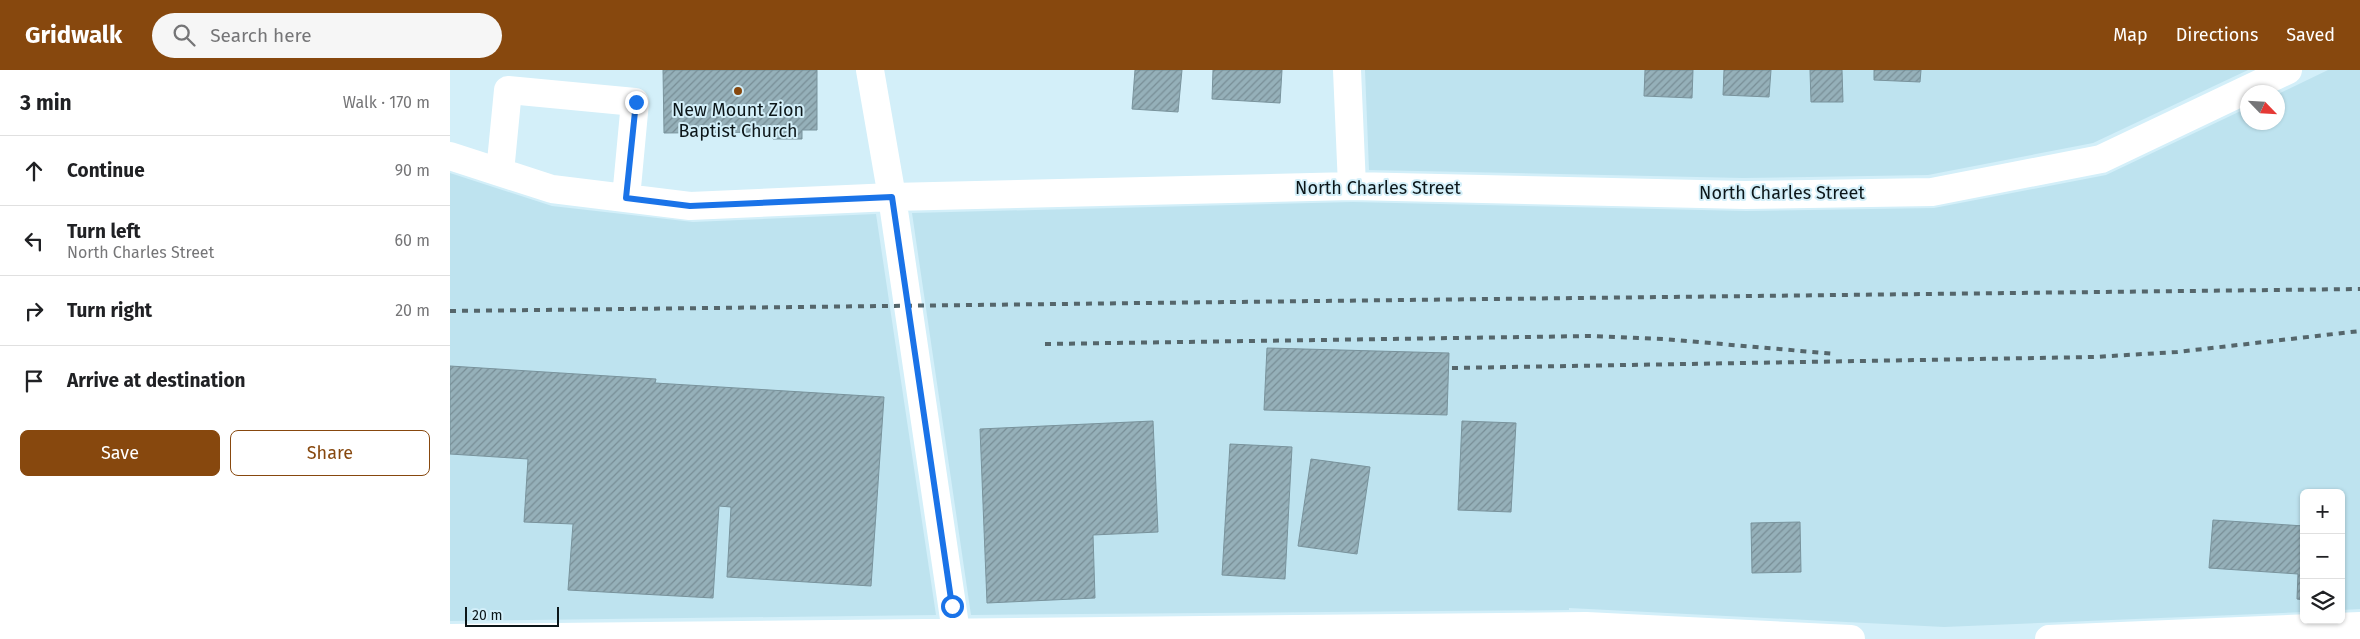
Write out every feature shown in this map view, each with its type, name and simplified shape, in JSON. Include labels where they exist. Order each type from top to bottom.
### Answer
[{"type":"street","points":[[870,70],[892,197],[956,635]]},
{"type":"street","points":[[1347,70],[1352,186]]},
{"type":"street","name":"North Charles Street","points":[[450,156],[552,189],[690,206],[892,197],[1352,186],[1745,195],[1932,192],[2101,159],[2288,70]]},
{"type":"street","points":[[500,172],[508,90],[636,102],[626,198]]},
{"type":"street","points":[[2049,639],[2261,634],[2360,626]]},
{"type":"street","points":[[450,638],[1586,633],[1851,639]]},
{"type":"shaded area","points":[[1365,70],[2248,70],[2093,143],[1928,175],[1743,178],[1369,170]]},
{"type":"shaded area","points":[[2328,70],[2360,70],[2360,609],[2345,610],[2345,489],[2300,489],[2300,612],[1944,627],[1569,608],[1569,610],[971,615],[912,213],[1353,202],[1746,211],[1934,208],[2106,175],[2240,111],[2240,130],[2285,130],[2285,91]]},
{"type":"shaded area","points":[[450,173],[552,206],[693,222],[876,214],[936,615],[450,621]]},
{"type":"building","points":[[663,70],[817,70],[817,130],[802,130],[802,139],[773,139],[773,132],[664,133]]},
{"type":"building","points":[[1135,70],[1182,70],[1178,112],[1132,109]]},
{"type":"building","points":[[1213,70],[1282,70],[1280,103],[1212,99]]},
{"type":"building","points":[[1645,70],[1693,70],[1692,98],[1644,96]]},
{"type":"building","points":[[1724,70],[1771,70],[1769,97],[1723,95]]},
{"type":"building","points":[[1810,70],[1842,70],[1843,102],[1811,102]]},
{"type":"building","points":[[1874,70],[1921,70],[1920,82],[1874,80]]},
{"type":"building","points":[[1267,348],[1449,353],[1447,415],[1264,410]]},
{"type":"building","points":[[450,366],[656,379],[655,383],[884,397],[871,586],[727,577],[731,507],[719,506],[713,598],[568,590],[573,524],[524,522],[528,459],[450,454]]},
{"type":"building","points":[[1153,421],[1158,532],[1093,535],[1095,598],[987,603],[980,429]]},
{"type":"building","points":[[1462,421],[1516,423],[1511,512],[1458,510]]},
{"type":"building","points":[[1230,444],[1292,447],[1285,579],[1222,575]]},
{"type":"building","points":[[1311,459],[1370,467],[1357,554],[1298,546]]},
{"type":"building","points":[[2213,520],[2300,526],[2300,599],[2297,599],[2298,574],[2209,568]]},
{"type":"building","points":[[1800,522],[1801,572],[1752,573],[1751,523]]},
{"type":"railway","points":[[450,311],[2360,289]]},
{"type":"railway","points":[[1452,368],[2094,357],[2177,352],[2360,331]]},
{"type":"railway","points":[[1045,344],[1592,336],[1664,339],[1836,354]]},
{"type":"place","name":"New Mount Zion Baptist Church","points":[[738,91]]},
{"type":"route","points":[[636,102],[626,198],[690,206],[892,197],[952,606]]}]
